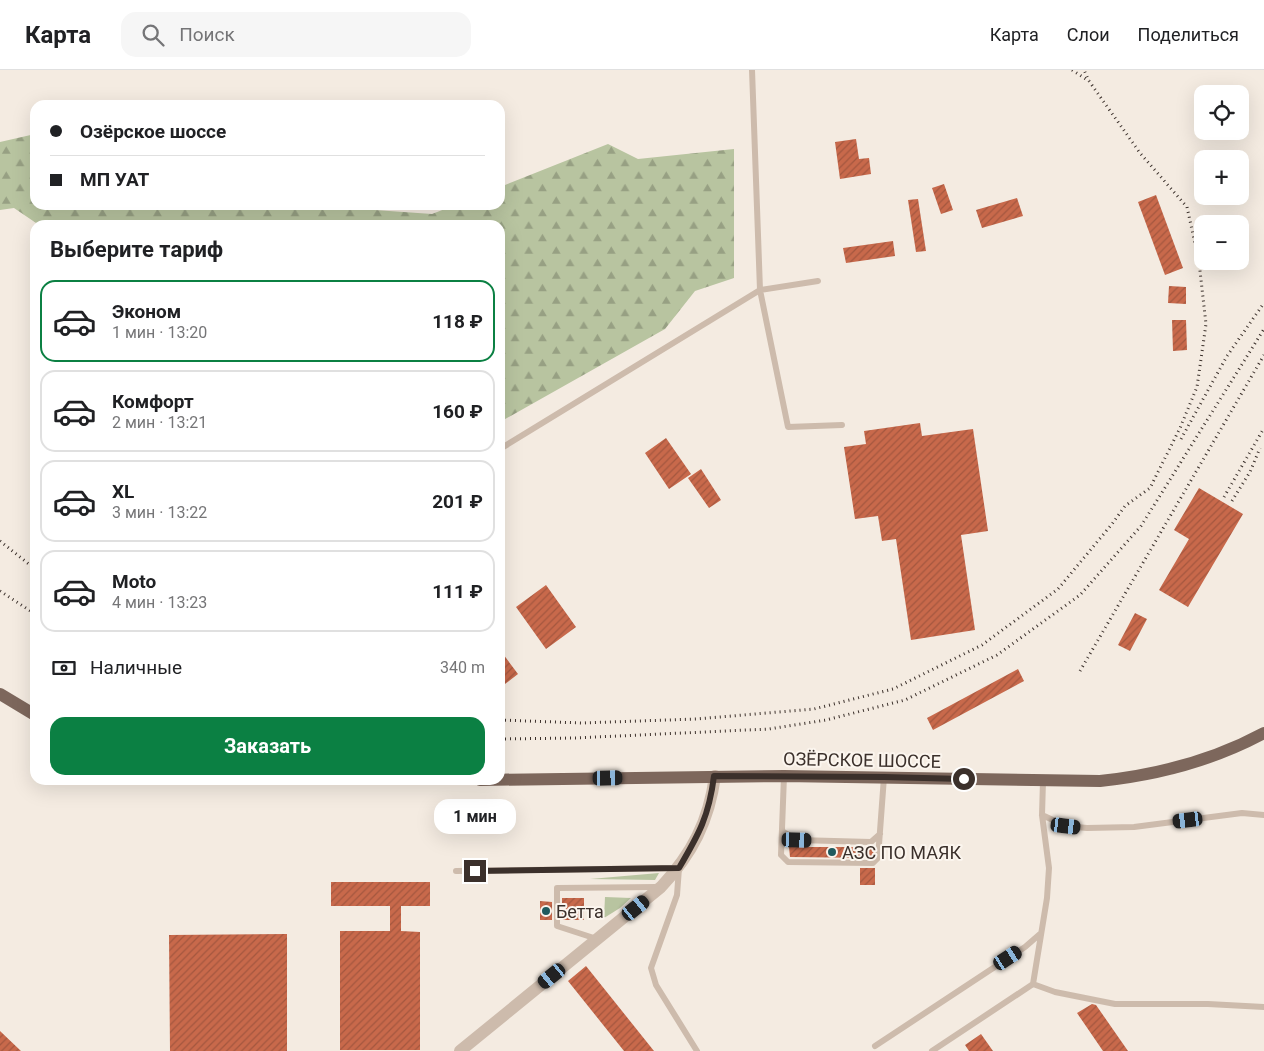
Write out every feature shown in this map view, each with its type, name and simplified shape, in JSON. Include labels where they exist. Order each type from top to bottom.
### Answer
[{"type":"main road","points":[[0,694],[30,712]]},
{"type":"main road","name":"ОЗЁРСКОЕ ШОССЕ","points":[[505,780],[784,776],[1100,781],[1132,778],[1164,771],[1238,747],[1264,733]]},
{"type":"street","points":[[460,1051],[661,887],[679,868],[702,828],[711,801],[714,776]]},
{"type":"lane","points":[[752,70],[760,290],[788,427],[842,425]]},
{"type":"lane","points":[[505,446],[760,290],[818,281]]},
{"type":"lane","points":[[784,776],[781,855],[788,862],[873,863],[878,858],[884,777]]},
{"type":"lane","points":[[932,1051],[1033,984],[1047,898],[1049,868],[1042,815],[1043,781]]},
{"type":"lane","points":[[1042,815],[1066,826],[1087,828],[1134,827],[1242,813],[1264,815]]},
{"type":"lane","points":[[782,831],[797,840],[825,841],[871,842],[880,834]]},
{"type":"lane","points":[[456,871],[679,868],[677,895],[651,968],[656,985],[697,1051]]},
{"type":"lane","points":[[598,939],[557,926],[557,888],[661,887]]},
{"type":"lane","points":[[875,1046],[1025,947],[1040,934]]},
{"type":"lane","points":[[1033,984],[1055,992],[1115,1004],[1208,1004],[1264,1007]]},
{"type":"green space","points":[[30,135],[30,210],[375,210],[432,214],[442,210],[505,210],[505,185],[608,144],[638,159],[734,149],[734,278],[695,291],[665,329],[505,419],[505,220],[32,220],[14,208],[0,210],[0,142]]},
{"type":"green space","points":[[659,873],[655,880],[590,879]]},
{"type":"green space","points":[[605,897],[631,898],[604,918]]},
{"type":"building","points":[[856,139],[859,159],[869,158],[871,174],[840,179],[835,142]]},
{"type":"building","points":[[944,184],[953,210],[941,214],[932,188]]},
{"type":"building","points":[[1156,195],[1183,268],[1165,275],[1138,202]]},
{"type":"building","points":[[1017,198],[1023,216],[982,228],[976,210]]},
{"type":"building","points":[[918,199],[926,251],[916,252],[908,200]]},
{"type":"building","points":[[893,241],[895,256],[846,263],[843,248]]},
{"type":"building","points":[[1169,286],[1186,287],[1186,304],[1168,303]]},
{"type":"building","points":[[1172,320],[1186,320],[1187,350],[1173,351]]},
{"type":"building","points":[[920,423],[922,436],[973,429],[988,531],[961,535],[975,630],[911,640],[896,539],[882,541],[878,516],[855,519],[844,447],[866,444],[864,431]]},
{"type":"building","points":[[666,438],[691,474],[669,489],[645,453]]},
{"type":"building","points":[[701,469],[721,500],[709,508],[688,478]]},
{"type":"building","points":[[1199,488],[1243,514],[1188,607],[1159,590],[1189,539],[1174,530]]},
{"type":"building","points":[[546,585],[576,627],[546,649],[516,607]]},
{"type":"building","points":[[1135,613],[1147,619],[1130,651],[1118,645]]},
{"type":"building","points":[[505,657],[518,674],[505,684]]},
{"type":"building","points":[[1018,669],[1024,681],[933,730],[927,718]]},
{"type":"building","name":"АЗС ПО МАЯК","points":[[789,847],[874,847],[871,858],[790,857]]},
{"type":"building","points":[[860,868],[875,868],[875,885],[860,885]]},
{"type":"building","points":[[331,882],[430,882],[430,906],[401,906],[401,931],[420,932],[420,1050],[340,1050],[340,931],[390,931],[390,906],[331,906]]},
{"type":"building","points":[[562,898],[584,898],[584,920],[562,920]]},
{"type":"building","name":"Бетта","points":[[540,901],[552,902],[552,920],[540,920]]},
{"type":"building","points":[[287,934],[287,1051],[170,1051],[169,935]]},
{"type":"building","points":[[586,966],[654,1051],[624,1051],[568,981]]},
{"type":"building","points":[[1092,1004],[1096,1005],[1128,1051],[1103,1051],[1077,1013]]},
{"type":"building","points":[[0,1031],[21,1051],[0,1051]]},
{"type":"building","points":[[981,1034],[993,1051],[969,1051],[965,1045]]},
{"type":"railway","points":[[1072,70],[1089,81]]},
{"type":"railway","points":[[505,720],[582,723],[696,719],[814,709],[893,689],[982,645],[1058,589],[1125,506],[1150,488],[1180,428],[1197,387],[1206,324],[1199,262],[1187,207],[1140,153],[1089,81],[1084,70]]},
{"type":"railway","points":[[1181,439],[1227,356],[1264,303]]},
{"type":"railway","points":[[505,739],[575,738],[769,729],[826,720],[905,700],[997,655],[1080,595],[1141,526],[1264,329]]},
{"type":"railway","points":[[1080,671],[1264,355]]},
{"type":"railway","points":[[1224,497],[1264,428]]},
{"type":"railway","points":[[1232,501],[1250,472],[1260,448]]},
{"type":"railway","points":[[0,541],[30,565]]},
{"type":"railway","points":[[0,591],[30,611]]},
{"type":"place","name":"АЗС ПО МАЯК","points":[[832,852]]},
{"type":"place","name":"Бетта","points":[[546,911]]},
{"type":"route","points":[[475,871],[679,868],[702,828],[711,801],[714,776],[964,779]]}]
